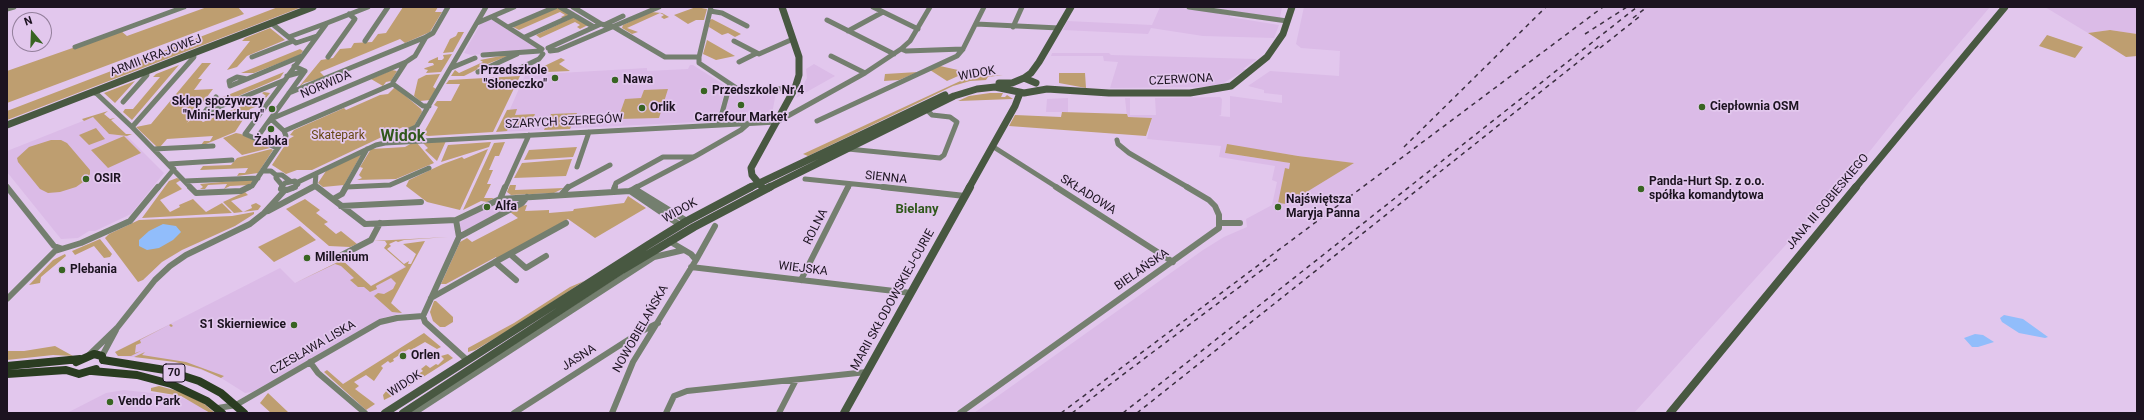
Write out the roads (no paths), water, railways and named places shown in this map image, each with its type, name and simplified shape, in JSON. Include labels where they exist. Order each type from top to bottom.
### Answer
[{"type":"main road","name":"ARMII KRAJOWEJ","points":[[7,125],[313,7]]},
{"type":"main road","points":[[762,187],[752,175],[751,168],[795,88],[800,66],[782,7]]},
{"type":"main road","points":[[1040,62],[1035,85],[1020,93],[1012,86],[1031,73],[1040,62],[1070,7]]},
{"type":"main road","name":"CZERWONA","points":[[1035,85],[1077,91],[1109,93],[1190,93],[1221,89],[1231,86],[1264,60],[1279,42],[1292,7]]},
{"type":"main road","name":"JANA III SOBIESKIEGO","points":[[1670,413],[2005,7]]},
{"type":"main road","points":[[1024,78],[1035,85]]},
{"type":"main road","name":"WIDOK","points":[[403,413],[627,267],[762,187],[946,94],[975,86],[1012,86]]},
{"type":"main road","name":"WIDOK","points":[[385,413],[684,223],[848,149],[969,91],[1012,86]]},
{"type":"main road","name":"MARII SKŁODOWSKIEJ-CURIE","points":[[844,413],[1015,106],[1020,93]]},
{"type":"main road","points":[[7,374],[72,371],[79,374],[92,371],[103,358],[89,355],[80,359],[72,366],[72,371]]},
{"type":"main road","name":"70","points":[[103,358],[183,375],[210,386],[236,405],[244,413]]},
{"type":"main road","points":[[7,366],[80,359]]},
{"type":"main road","name":"70","points":[[92,371],[137,375],[171,384],[187,390],[220,411]]},
{"type":"street","points":[[7,10],[14,7]]},
{"type":"street","points":[[75,47],[184,7]]},
{"type":"street","points":[[252,57],[327,23],[368,7]]},
{"type":"street","points":[[365,41],[388,7]]},
{"type":"street","points":[[284,131],[394,84],[406,62],[414,56],[426,37],[433,33],[448,7]]},
{"type":"street","points":[[408,141],[486,7]]},
{"type":"street","points":[[477,23],[514,7]]},
{"type":"street","points":[[508,27],[555,7]]},
{"type":"street","points":[[560,7],[594,27]]},
{"type":"street","points":[[573,7],[602,24],[614,27],[665,57],[699,57]]},
{"type":"street","points":[[483,55],[558,50],[659,7]]},
{"type":"street","points":[[873,7],[918,29]]},
{"type":"street","points":[[777,122],[789,117],[865,73],[901,49],[910,41],[930,7]]},
{"type":"street","points":[[817,121],[957,56],[963,49],[984,7]]},
{"type":"street","points":[[1013,27],[1022,7]]},
{"type":"street","points":[[1189,7],[1288,21]]},
{"type":"street","points":[[747,26],[722,12],[710,9],[699,63],[741,91],[795,88]]},
{"type":"street","points":[[848,31],[883,12]]},
{"type":"street","points":[[328,57],[355,19],[350,14]]},
{"type":"street","points":[[525,37],[574,15]]},
{"type":"street","points":[[549,50],[594,27],[623,16]]},
{"type":"street","points":[[492,17],[525,37],[542,51]]},
{"type":"street","points":[[826,20],[894,54]]},
{"type":"street","points":[[271,23],[296,43],[318,36]]},
{"type":"street","points":[[278,148],[245,134],[327,23]]},
{"type":"street","points":[[976,24],[1013,27],[1059,28]]},
{"type":"street","name":"NORWIDA","points":[[290,93],[426,37]]},
{"type":"street","points":[[739,62],[757,53],[758,54],[793,39]]},
{"type":"street","points":[[734,41],[757,53]]},
{"type":"street","points":[[901,49],[906,52],[963,49]]},
{"type":"street","points":[[516,70],[539,59],[542,51]]},
{"type":"street","points":[[478,72],[521,52]]},
{"type":"street","points":[[132,127],[194,57],[192,54]]},
{"type":"street","points":[[247,79],[303,56]]},
{"type":"street","points":[[831,56],[865,73]]},
{"type":"street","points":[[450,68],[475,58]]},
{"type":"street","name":"NORWIDA","points":[[270,119],[406,62]]},
{"type":"street","points":[[294,66],[306,71]]},
{"type":"street","points":[[256,139],[306,71]]},
{"type":"street","points":[[216,97],[204,113],[306,71]]},
{"type":"street","points":[[123,102],[147,75],[145,72]]},
{"type":"street","points":[[394,84],[423,106],[429,106]]},
{"type":"street","points":[[720,124],[730,84]]},
{"type":"street","points":[[92,92],[132,127],[196,193],[241,191],[252,186],[286,136],[284,131],[270,119]]},
{"type":"street","points":[[212,102],[219,107]]},
{"type":"street","points":[[848,149],[905,156],[940,158],[944,155],[957,122],[950,117],[932,115],[927,110]]},
{"type":"street","name":"SZARYCH SZEREGÓW","points":[[376,145],[408,141],[777,122]]},
{"type":"street","points":[[315,186],[365,224],[456,220],[500,199],[632,190],[694,157],[741,130],[749,123]]},
{"type":"street","name":"SZARYCH SZEREGÓW","points":[[284,188],[295,188],[298,182],[416,127]]},
{"type":"street","points":[[577,167],[589,132]]},
{"type":"street","points":[[500,199],[529,135]]},
{"type":"street","points":[[1117,140],[1118,144],[1129,153],[1209,200],[1215,206],[1221,223],[1240,223]]},
{"type":"street","points":[[154,149],[212,146]]},
{"type":"street","name":"SKŁADOWA","points":[[992,146],[1173,262]]},
{"type":"street","points":[[333,199],[342,194],[368,149]]},
{"type":"street","points":[[613,192],[616,182],[663,157],[694,157]]},
{"type":"street","points":[[169,164],[232,160]]},
{"type":"street","points":[[561,195],[567,188],[610,165]]},
{"type":"street","points":[[346,187],[390,185],[429,168]]},
{"type":"street","points":[[7,299],[12,296],[49,256],[60,248],[81,243],[130,221],[174,169]]},
{"type":"street","points":[[263,171],[271,171],[276,175],[276,178],[284,188]]},
{"type":"street","points":[[89,355],[117,328],[155,280],[174,262],[246,226],[264,213],[315,186],[318,179],[316,174]]},
{"type":"street","points":[[276,175],[282,175],[290,181],[298,182]]},
{"type":"street","points":[[185,181],[258,178]]},
{"type":"street","name":"SIENNA","points":[[805,179],[965,196]]},
{"type":"street","points":[[264,213],[290,181]]},
{"type":"street","name":"ROLNA","points":[[801,280],[850,184]]},
{"type":"street","points":[[7,187],[54,246],[60,248]]},
{"type":"street","points":[[632,190],[684,223]]},
{"type":"street","points":[[467,360],[425,322],[423,316],[430,298],[460,237],[522,203],[527,197]]},
{"type":"street","points":[[341,206],[421,202]]},
{"type":"street","points":[[456,220],[460,237]]},
{"type":"street","points":[[336,258],[371,240],[380,223]]},
{"type":"street","points":[[430,298],[566,223]]},
{"type":"street","name":"BIELAŃSKA","points":[[960,413],[1173,262],[1219,228],[1221,223]]},
{"type":"street","name":"NOWOBIELAŃSKA","points":[[612,413],[631,366],[696,260],[715,226]]},
{"type":"street","points":[[662,236],[684,250],[696,260]]},
{"type":"street","points":[[414,413],[654,257],[684,250]]},
{"type":"street","points":[[510,254],[526,268],[546,256]]},
{"type":"street","points":[[496,262],[516,280]]},
{"type":"street","name":"WIEJSKA","points":[[691,267],[911,292]]},
{"type":"street","name":"CZESŁAWA LISKA","points":[[220,411],[236,405],[380,322],[397,318],[423,316]]},
{"type":"street","name":"JASNA","points":[[514,413],[642,331],[658,323]]},
{"type":"street","points":[[103,358],[117,328]]},
{"type":"street","points":[[310,362],[318,373],[365,413]]},
{"type":"street","points":[[666,413],[672,399],[683,392],[867,372]]},
{"type":"street","points":[[779,413],[796,380]]},
{"type":"water","points":[[163,224],[176,226],[181,232],[173,240],[159,248],[147,250],[139,246],[139,240],[149,231]]},
{"type":"water","points":[[2004,315],[2023,319],[2048,337],[2045,338],[2019,333],[2002,322],[2000,318]]},
{"type":"water","points":[[1975,334],[1983,335],[1994,342],[1978,347],[1972,347],[1964,338]]},
{"type":"railway","points":[[1404,147],[1546,7]]},
{"type":"railway","points":[[1061,413],[1603,7]]},
{"type":"railway","points":[[1585,34],[1627,7]]},
{"type":"railway","points":[[1123,413],[1637,7]]},
{"type":"railway","points":[[1633,18],[1647,7]]},
{"type":"railway","points":[[1600,48],[1639,17]]},
{"type":"railway","points":[[1137,413],[1602,43]]},
{"type":"railway","points":[[1072,413],[1278,258]]},
{"type":"place","name":"Przedszkole \"Słoneczko\"","points":[[555,78]]},
{"type":"place","name":"Nawa","points":[[615,80]]},
{"type":"place","name":"Przedszkole Nr 4","points":[[704,91]]},
{"type":"place","name":"Carrefour Market","points":[[741,105]]},
{"type":"place","name":"Ciepłownia OSM","points":[[1702,107]]},
{"type":"place","name":"Orlik","points":[[642,108]]},
{"type":"place","name":"Sklep spożywczy \"Mini-Merkury\"","points":[[272,109]]},
{"type":"place","name":"Żabka","points":[[271,129]]},
{"type":"place","name":"OSIR","points":[[86,179]]},
{"type":"place","name":"Panda-Hurt Sp. z o.o. spółka komandytowa","points":[[1641,189]]},
{"type":"place","name":"Alfa","points":[[487,207]]},
{"type":"place","name":"Najświętsza Maryja Panna","points":[[1278,207]]},
{"type":"place","name":"Millenium","points":[[307,258]]},
{"type":"place","name":"Plebania","points":[[62,270]]},
{"type":"place","name":"S1 Skierniewice","points":[[294,325]]},
{"type":"place","name":"Orlen","points":[[403,356]]},
{"type":"place","name":"Vendo Park","points":[[110,402]]},
{"type":"district","name":"Widok","points":[[403,137]]},
{"type":"district","name":"Bielany","points":[[917,210]]},
{"type":"park label","name":"Skatepark","points":[[338,136]]}]
